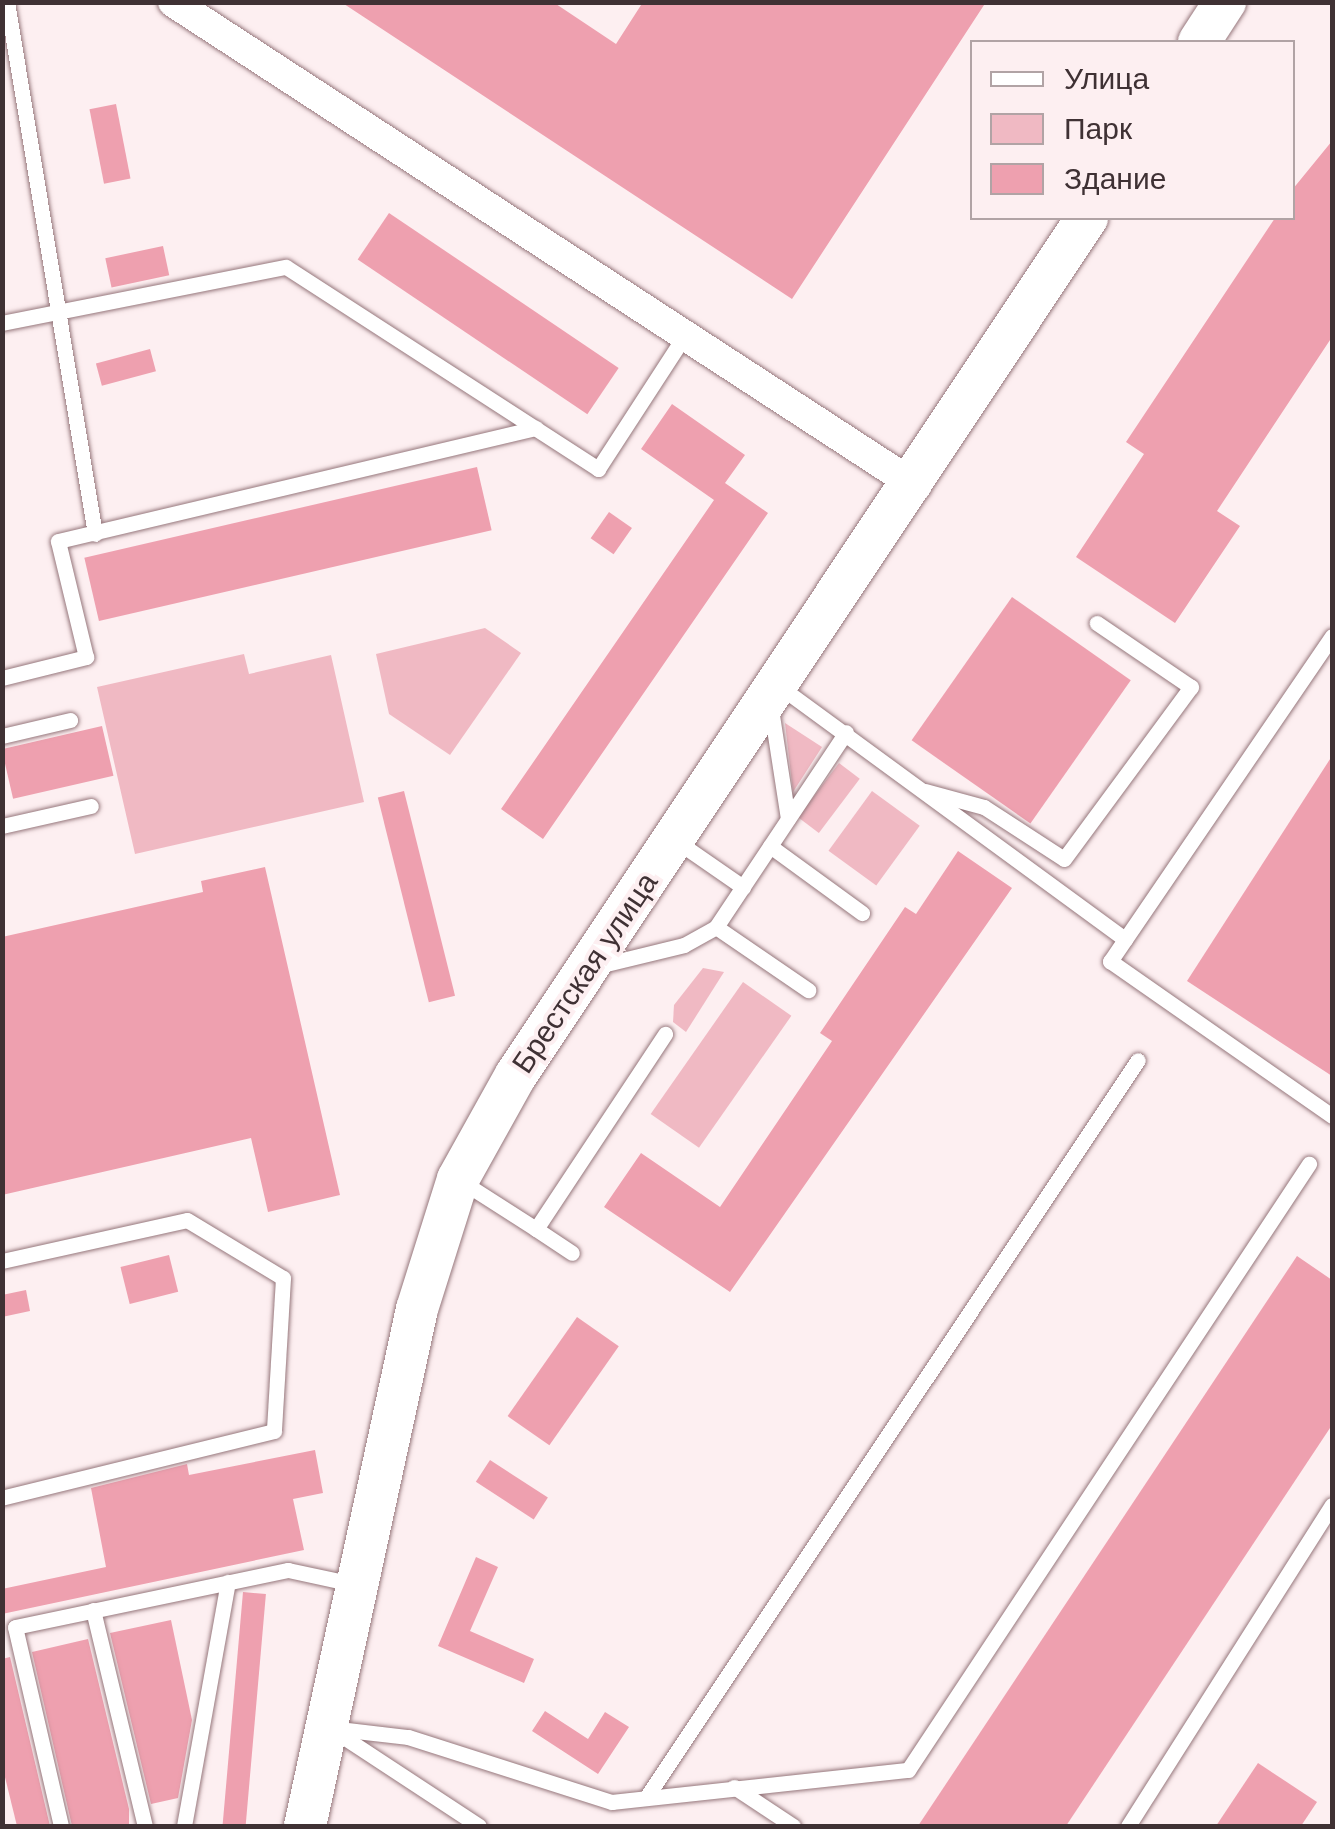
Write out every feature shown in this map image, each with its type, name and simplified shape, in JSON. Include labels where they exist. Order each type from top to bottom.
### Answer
[{"type":"street","points":[[172,2],[916,486]]},
{"type":"street","points":[[1200,40],[1224,2]]},
{"type":"street","name":"Брестская улица","points":[[305,1826],[330,1728],[418,1309],[458,1179],[588,968],[916,486],[1086,220]]},
{"type":"lane","points":[[6,2],[52,312],[95,534]]},
{"type":"lane","points":[[2,323],[286,267],[598,469],[683,338]]},
{"type":"lane","points":[[2,678],[86,657],[58,542],[536,428]]},
{"type":"lane","points":[[924,791],[984,807],[1064,859],[1191,688],[1097,624]]},
{"type":"lane","points":[[1332,636],[1110,961],[1332,1116]]},
{"type":"lane","points":[[774,693],[846,732],[1125,940]]},
{"type":"lane","points":[[774,693],[788,819]]},
{"type":"lane","points":[[2,736],[70,720]]},
{"type":"lane","points":[[588,968],[684,945],[716,927],[846,732]]},
{"type":"lane","points":[[2,826],[91,806]]},
{"type":"lane","points":[[674,840],[743,887]]},
{"type":"lane","points":[[770,846],[862,913]]},
{"type":"lane","points":[[716,927],[808,990]]},
{"type":"lane","points":[[536,1229],[665,1034]]},
{"type":"lane","points":[[648,1795],[1138,1060]]},
{"type":"lane","points":[[330,1728],[408,1737],[572,1796],[648,1795],[908,1770],[1308,1164]]},
{"type":"lane","points":[[458,1179],[572,1254]]},
{"type":"lane","points":[[2,1262],[187,1220],[283,1278],[274,1431],[2,1498]]},
{"type":"lane","points":[[1128,1826],[1332,1506]]},
{"type":"lane","points":[[61,1826],[15,1626],[288,1570],[360,1586]]},
{"type":"lane","points":[[184,1826],[228,1582]]},
{"type":"lane","points":[[92,1610],[145,1826]]},
{"type":"lane","points":[[330,1728],[479,1826]]},
{"type":"lane","points":[[734,1787],[793,1826]]},
{"type":"green space","points":[[485,628],[521,653],[450,755],[389,714],[376,654]]},
{"type":"green space","points":[[244,654],[249,674],[331,655],[364,802],[135,854],[97,687]]},
{"type":"green space","points":[[785,723],[822,747],[793,792]]},
{"type":"green space","points":[[839,763],[860,779],[819,833],[798,817]]},
{"type":"green space","points":[[872,791],[920,826],[876,886],[829,851]]},
{"type":"green space","points":[[703,968],[724,972],[686,1032],[673,1022],[674,1005]]},
{"type":"green space","points":[[743,982],[791,1016],[699,1148],[651,1114]]},
{"type":"building","points":[[341,2],[553,2],[616,44],[643,2],[986,2],[792,299]]},
{"type":"building","points":[[116,104],[131,179],[104,184],[89,109]]},
{"type":"building","points":[[1332,141],[1332,337],[1217,511],[1240,526],[1175,623],[1076,557],[1144,454],[1126,442],[1274,220],[1295,220],[1295,186]]},
{"type":"building","points":[[389,213],[619,368],[587,414],[358,259]]},
{"type":"building","points":[[163,246],[169,275],[112,288],[105,258]]},
{"type":"building","points":[[150,349],[156,371],[102,386],[96,363]]},
{"type":"building","points":[[672,404],[745,455],[725,483],[768,513],[543,839],[501,809],[714,500],[641,449]]},
{"type":"building","points":[[477,467],[492,530],[99,621],[84,558]]},
{"type":"building","points":[[609,512],[632,528],[614,554],[591,538]]},
{"type":"building","points":[[1012,597],[1131,680],[1030,824],[912,740]]},
{"type":"building","points":[[102,726],[113,776],[13,799],[2,749]]},
{"type":"building","points":[[1332,756],[1332,1076],[1187,981]]},
{"type":"building","points":[[404,791],[455,996],[429,1002],[378,798]]},
{"type":"building","points":[[958,851],[1012,888],[730,1292],[604,1207],[641,1153],[720,1207],[832,1041],[820,1033],[905,907],[916,914]]},
{"type":"building","points":[[265,867],[340,1195],[268,1212],[251,1138],[2,1195],[2,937],[203,892],[201,881]]},
{"type":"building","points":[[169,1255],[178,1292],[130,1304],[120,1267]]},
{"type":"building","points":[[1297,1256],[1332,1280],[1332,1425],[1066,1826],[918,1826]]},
{"type":"building","points":[[26,1290],[30,1311],[2,1317],[2,1295]]},
{"type":"building","points":[[577,1317],[619,1346],[549,1445],[508,1416]]},
{"type":"building","points":[[315,1450],[323,1493],[293,1499],[304,1550],[2,1614],[2,1589],[106,1567],[91,1488],[187,1464],[189,1475]]},
{"type":"building","points":[[490,1460],[548,1498],[534,1519],[476,1482]]},
{"type":"building","points":[[476,1557],[498,1567],[470,1631],[534,1659],[524,1683],[438,1646]]},
{"type":"building","points":[[243,1592],[266,1594],[246,1826],[223,1826]]},
{"type":"building","points":[[171,1620],[192,1720],[178,1798],[151,1804],[110,1633]]},
{"type":"building","points":[[88,1639],[129,1809],[129,1826],[72,1826],[32,1652]]},
{"type":"building","points":[[10,1657],[50,1826],[17,1826],[2,1765],[2,1659]]},
{"type":"building","points":[[545,1711],[588,1739],[605,1712],[629,1727],[598,1774],[532,1731]]},
{"type":"building","points":[[1258,1763],[1317,1802],[1301,1826],[1216,1826]]}]
